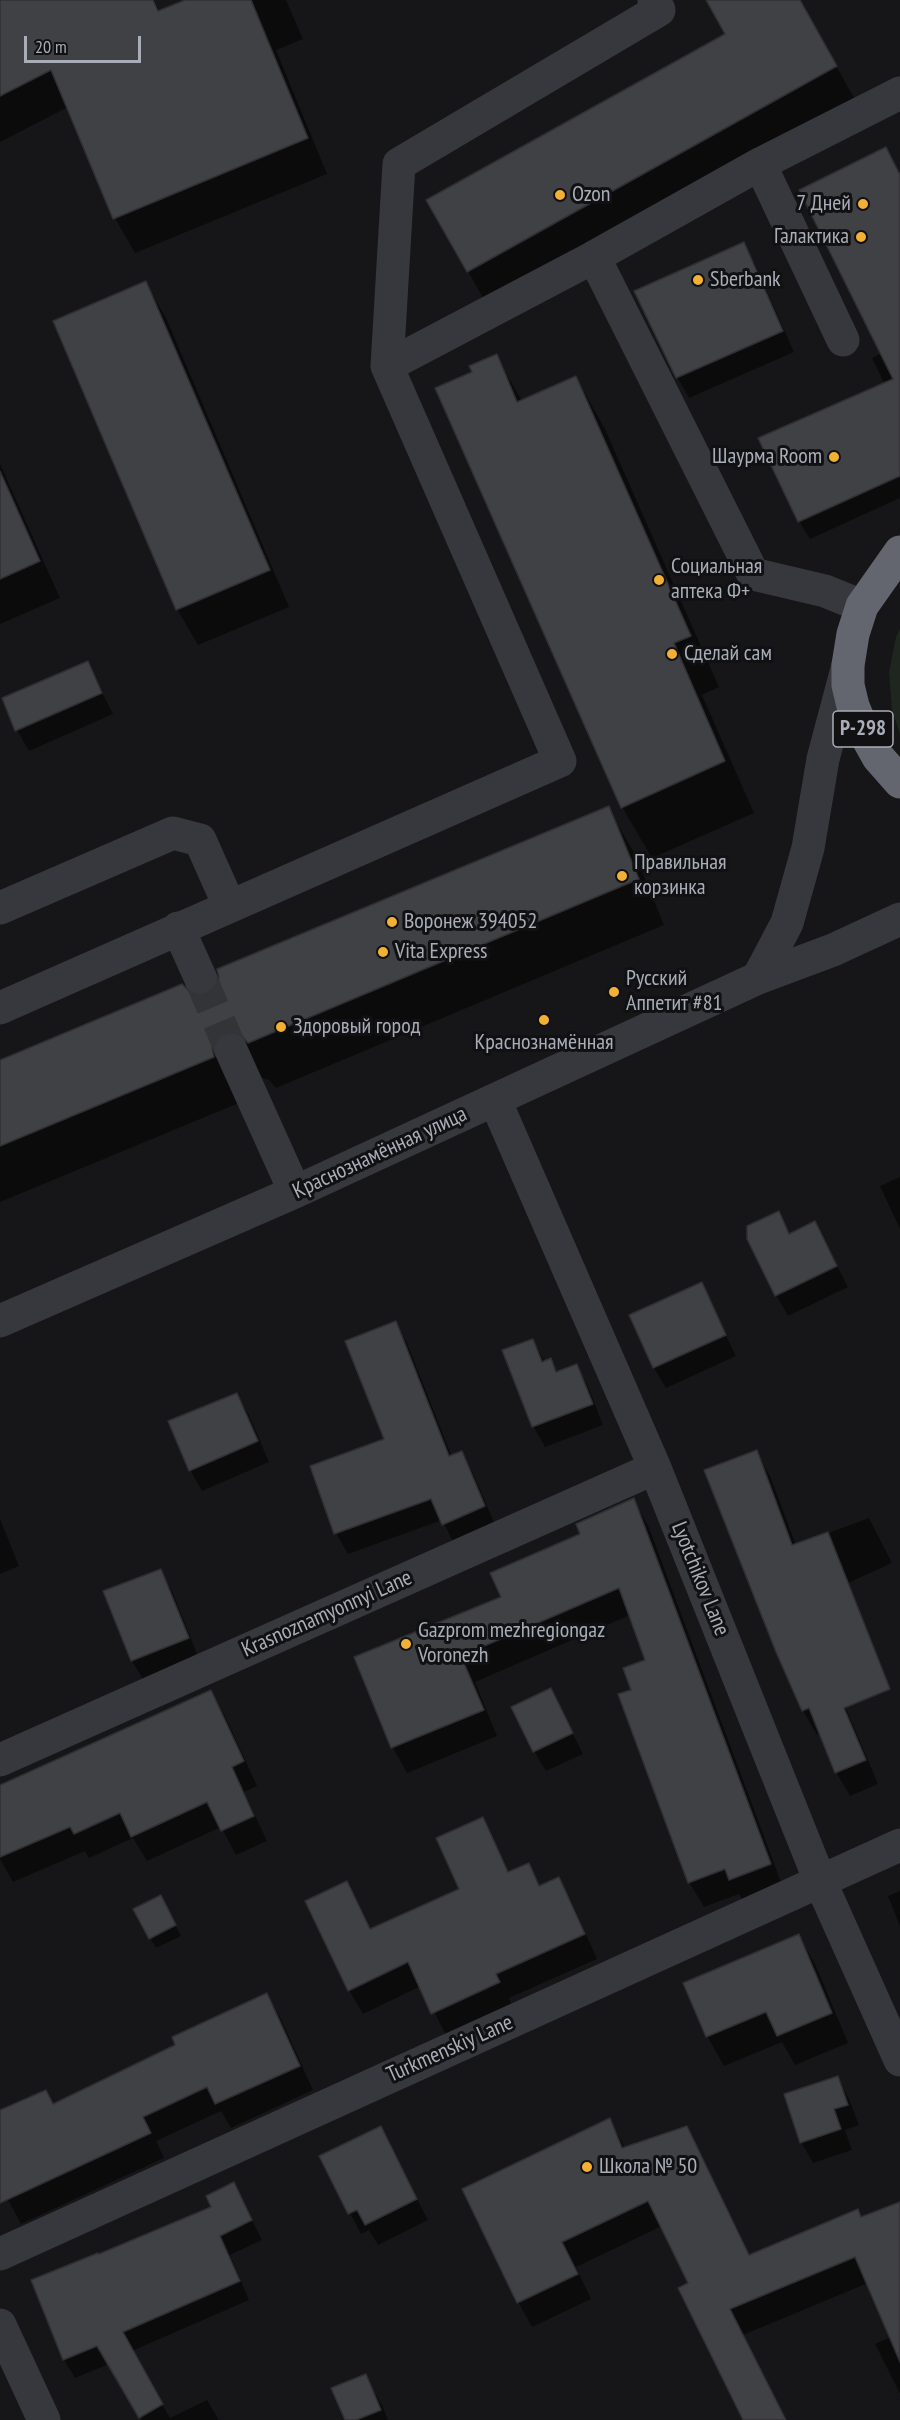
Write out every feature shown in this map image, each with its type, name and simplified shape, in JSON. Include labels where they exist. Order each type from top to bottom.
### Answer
[{"type":"highway","name":"Р-298","points":[[900,552],[862,606],[853,634],[848,665],[848,685],[853,706],[863,730],[878,757],[900,782]]},
{"type":"street","points":[[0,1008],[229,905],[560,761],[387,366],[399,165],[659,10],[654,0]]},
{"type":"street","points":[[387,366],[594,257],[760,164],[900,93]]},
{"type":"street","points":[[760,164],[843,339]]},
{"type":"street","points":[[594,257],[753,574],[825,591],[862,606]]},
{"type":"street","points":[[758,978],[787,923],[808,849],[823,759],[848,665]]},
{"type":"street","points":[[0,908],[173,833],[200,840],[229,905]]},
{"type":"street","name":"Краснознамённая улица","points":[[0,1321],[295,1192],[758,978],[833,950],[900,920]]},
{"type":"street","points":[[178,928],[200,977]]},
{"type":"street","points":[[231,1050],[295,1192]]},
{"type":"street","name":"Lyotchikov Lane","points":[[495,1100],[655,1467],[820,1881],[900,2060]]},
{"type":"street","name":"Krasnoznamyonnyi Lane","points":[[0,1760],[655,1467]]},
{"type":"street","name":"Turkmenskiy Lane","points":[[0,2254],[900,1845]]},
{"type":"street","points":[[0,2325],[44,2420]]},
{"type":"shaded area","points":[[900,629],[900,734],[892,710],[889,672],[896,637]]},
{"type":"building","points":[[0,0],[153,0],[158,11],[185,0],[251,0],[308,138],[113,219],[51,70],[0,96]]},
{"type":"building","points":[[706,0],[800,0],[837,66],[467,272],[426,200],[725,34]]},
{"type":"building","points":[[886,147],[900,175],[900,476],[798,522],[758,438],[893,379],[799,190]]},
{"type":"building","points":[[744,242],[783,331],[676,378],[634,291]]},
{"type":"building","points":[[146,281],[270,570],[176,610],[53,321]]},
{"type":"building","points":[[497,354],[517,402],[576,376],[691,636],[674,643],[725,761],[621,808],[435,388],[472,372],[469,366]]},
{"type":"building","points":[[0,471],[40,561],[0,579]]},
{"type":"building","points":[[88,661],[102,693],[15,731],[2,698]]},
{"type":"building","points":[[609,806],[639,879],[248,1043],[241,1035],[232,1031],[224,1033],[216,1040],[212,1048],[214,1057],[0,1146],[0,1060],[182,984],[190,992],[199,996],[207,994],[215,987],[219,978],[217,969]]},
{"type":"building","points":[[779,1211],[789,1234],[815,1221],[837,1266],[775,1296],[747,1239],[747,1226]]},
{"type":"building","points":[[702,1282],[726,1335],[653,1368],[629,1315]]},
{"type":"building","points":[[396,1321],[449,1456],[462,1451],[485,1506],[442,1525],[431,1499],[334,1534],[310,1466],[384,1439],[345,1341]]},
{"type":"building","points":[[533,1339],[542,1362],[551,1358],[556,1372],[577,1364],[593,1404],[532,1427],[502,1350]]},
{"type":"building","points":[[237,1393],[258,1441],[189,1471],[168,1421]]},
{"type":"building","points":[[757,1450],[792,1545],[828,1532],[890,1689],[844,1708],[866,1760],[835,1773],[809,1708],[802,1711],[776,1652],[704,1470]]},
{"type":"building","points":[[634,1498],[771,1864],[729,1880],[725,1869],[688,1883],[618,1694],[631,1690],[623,1668],[645,1660],[619,1588],[461,1656],[484,1710],[391,1748],[354,1657],[501,1597],[490,1573],[580,1534],[576,1524]]},
{"type":"building","points":[[161,1569],[189,1638],[131,1661],[103,1591]]},
{"type":"building","points":[[551,1688],[573,1733],[533,1752],[511,1707]]},
{"type":"building","points":[[211,1690],[244,1761],[232,1767],[254,1816],[221,1831],[207,1802],[131,1837],[120,1813],[74,1834],[70,1827],[0,1857],[0,1785]]},
{"type":"building","points":[[483,1817],[508,1872],[529,1863],[539,1886],[559,1877],[585,1934],[496,1974],[500,1982],[431,2014],[408,1962],[348,1991],[305,1901],[347,1881],[370,1929],[459,1889],[436,1838]]},
{"type":"building","points":[[161,1895],[176,1925],[149,1939],[133,1909]]},
{"type":"building","points":[[799,1934],[832,2013],[777,2036],[766,2012],[706,2037],[683,1983]]},
{"type":"building","points":[[267,1993],[300,2066],[215,2104],[207,2087],[143,2117],[151,2133],[0,2203],[0,2110],[46,2090],[53,2104],[175,2045],[172,2037]]},
{"type":"building","points":[[838,2076],[848,2105],[834,2109],[841,2129],[800,2143],[784,2094]]},
{"type":"building","points":[[610,2118],[622,2148],[687,2126],[749,2255],[858,2209],[861,2217],[900,2202],[900,2362],[855,2257],[730,2309],[786,2420],[743,2420],[678,2288],[688,2283],[648,2201],[562,2242],[578,2274],[517,2303],[462,2189]]},
{"type":"building","points":[[381,2126],[417,2199],[365,2225],[357,2210],[348,2214],[319,2156]]},
{"type":"building","points":[[234,2182],[252,2220],[220,2236],[240,2281],[123,2332],[163,2404],[139,2418],[97,2346],[63,2360],[31,2280],[211,2207],[206,2196]]},
{"type":"building","points":[[366,2374],[381,2410],[356,2420],[345,2420],[331,2388]]},
{"type":"tunnel","points":[[200,977],[231,1050]]},
{"type":"place","name":"Ozon","points":[[560,195]]},
{"type":"place","name":"7 Дней","points":[[863,204]]},
{"type":"place","name":"Галактика","points":[[861,237]]},
{"type":"place","name":"Sberbank","points":[[698,280]]},
{"type":"place","name":"Шаурма Room","points":[[834,457]]},
{"type":"place","name":"Социальная аптека Ф+","points":[[659,580]]},
{"type":"place","name":"Сделай сам","points":[[672,654]]},
{"type":"place","name":"Правильная корзинка","points":[[622,876]]},
{"type":"place","name":"Воронеж 394052","points":[[392,922]]},
{"type":"place","name":"Vita Express","points":[[383,952]]},
{"type":"place","name":"Русский Аппетит #81","points":[[614,992]]},
{"type":"place","name":"Краснознамённая","points":[[544,1020]]},
{"type":"place","name":"Здоровый город","points":[[281,1027]]},
{"type":"place","name":"Gazprom mezhregiongaz Voronezh","points":[[406,1644]]},
{"type":"place","name":"Школа № 50","points":[[587,2167]]}]
